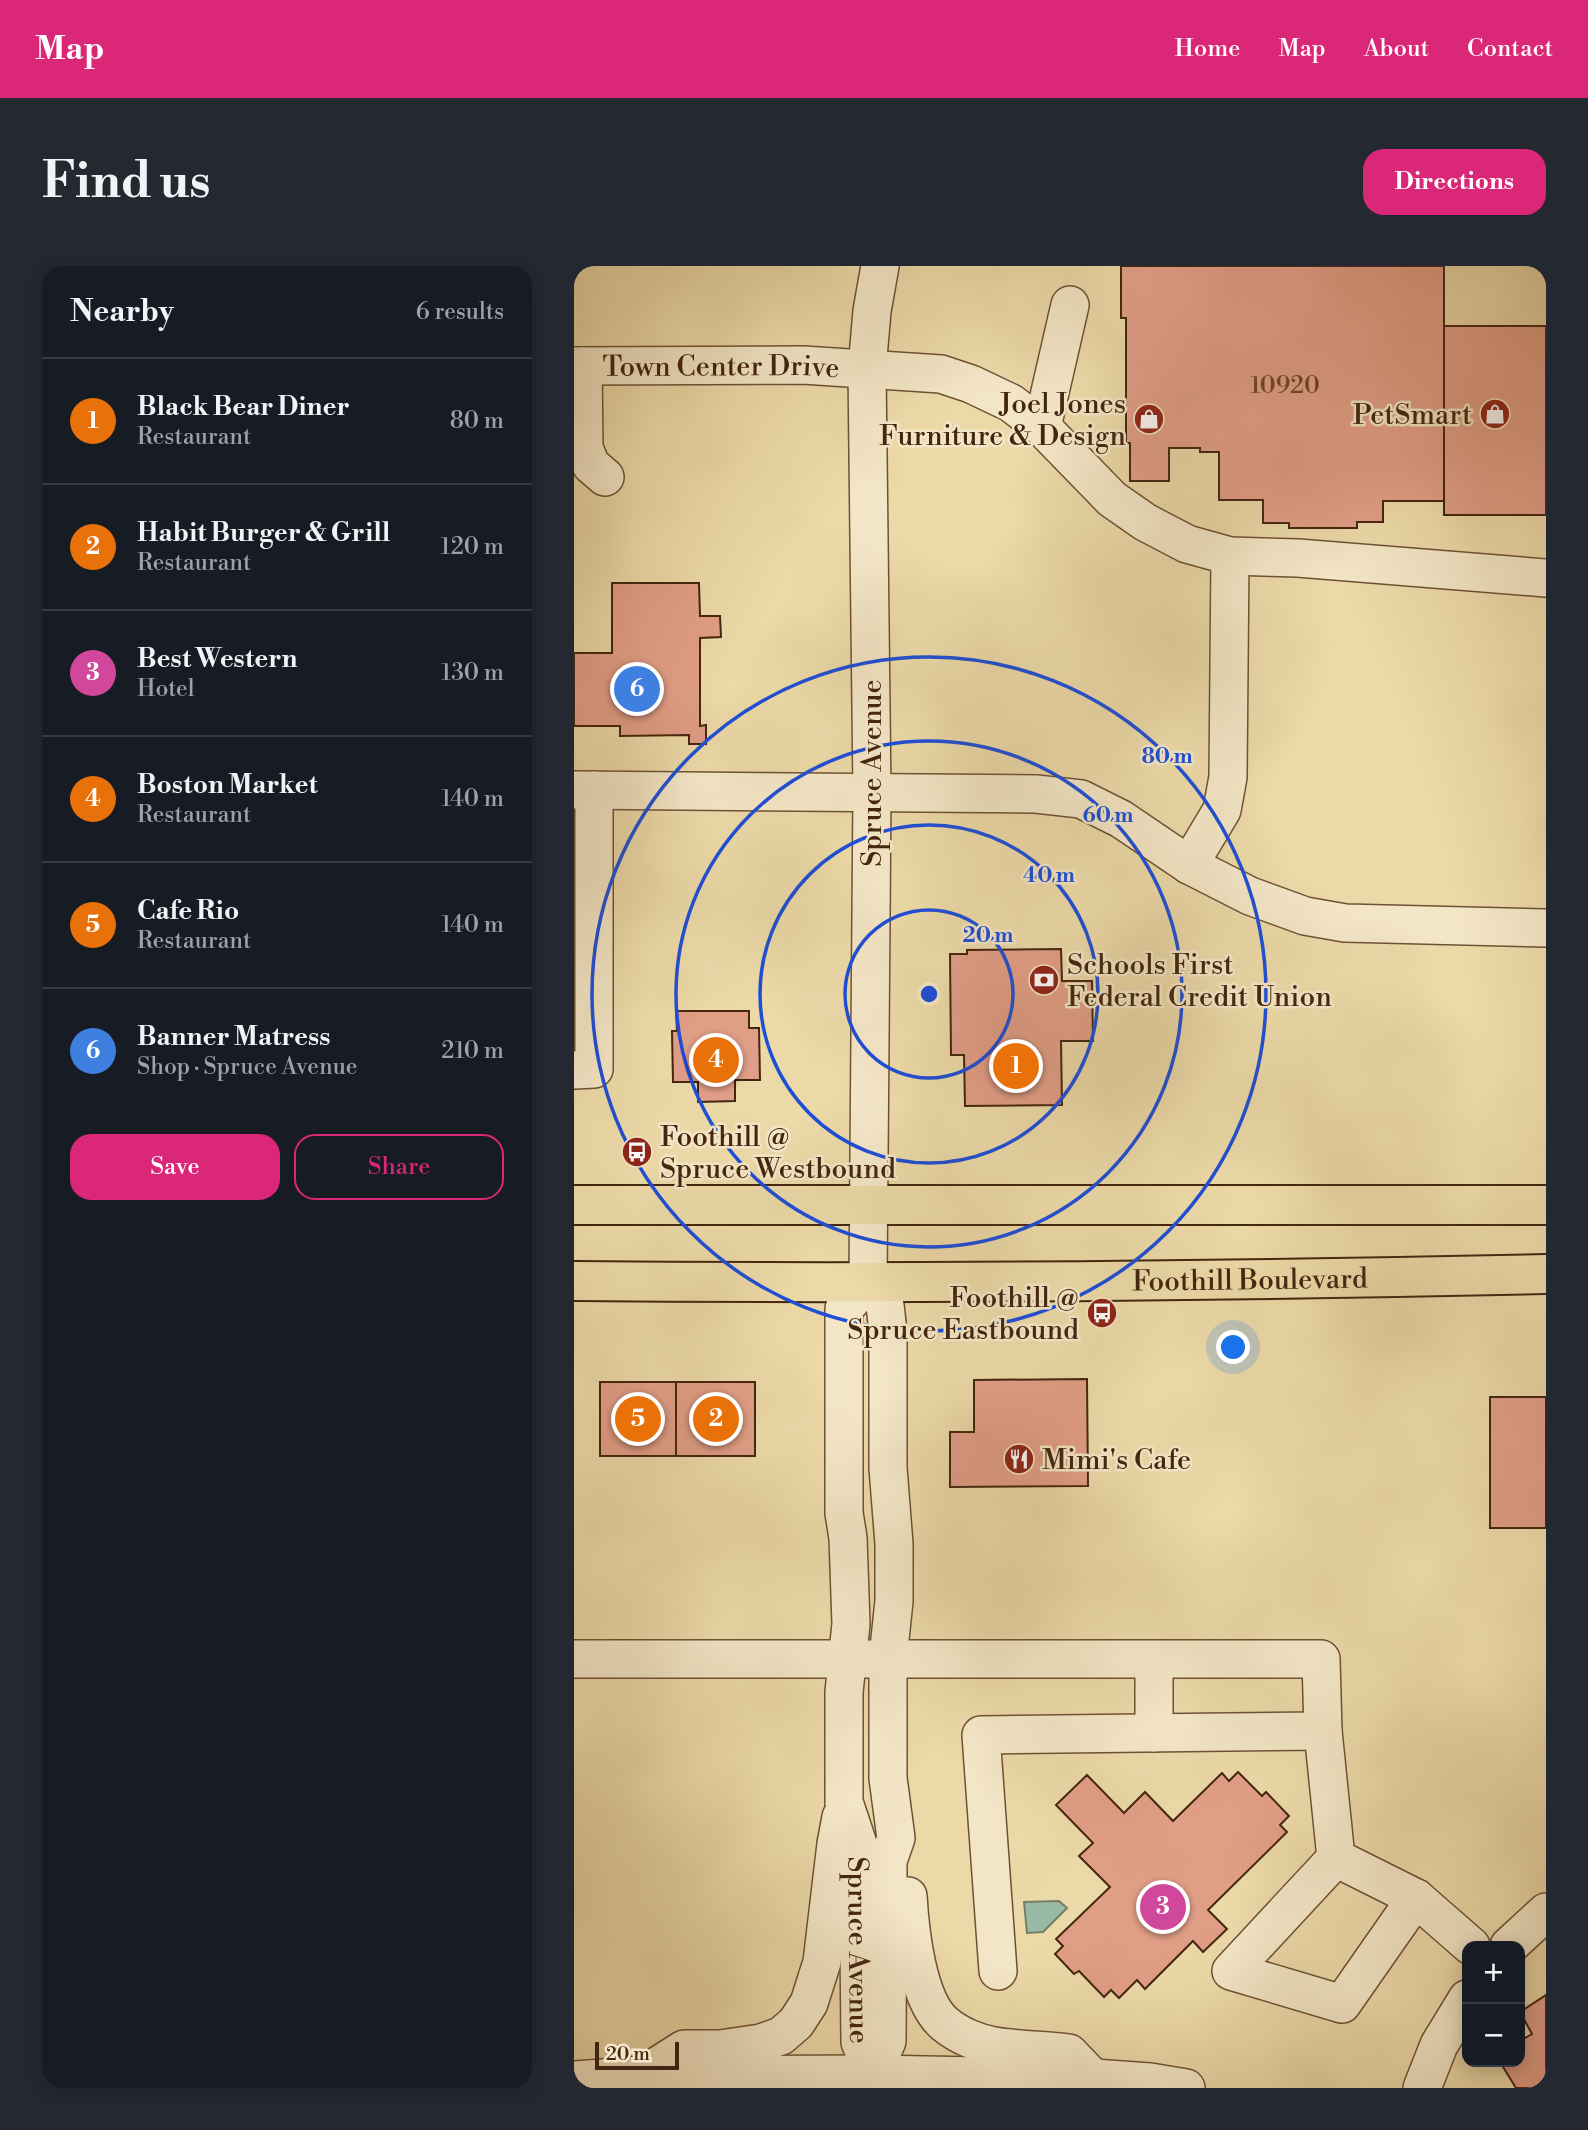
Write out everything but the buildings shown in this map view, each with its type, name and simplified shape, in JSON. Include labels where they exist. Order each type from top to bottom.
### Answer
[{"type":"main road","points":[[574,1205],[1546,1205]]},
{"type":"main road","name":"Foothill Boulevard","points":[[574,1281],[1220,1281],[1546,1274]]},
{"type":"street","name":"Spruce Avenue","points":[[873,2074],[887,2041],[888,1861],[896,1838],[888,1778],[888,1658],[894,1601],[894,1544],[888,1468],[888,1332],[885,1305],[868,1282],[867,1204],[873,793],[867,369],[880,266]]},
{"type":"street","points":[[1042,427],[1070,305]]},
{"type":"street","name":"Town Center Drive","points":[[579,366],[803,365],[941,374],[971,384],[1010,403],[1042,427],[1112,499],[1145,522],[1187,544],[1230,556],[1298,558],[1546,578]]},
{"type":"street","points":[[579,366],[584,448],[591,465],[605,477]]},
{"type":"street","points":[[1189,864],[1222,810],[1228,777],[1230,556]]},
{"type":"street","points":[[574,1070],[594,1069],[584,790],[1036,794],[1080,799],[1121,819],[1189,864],[1250,896],[1304,916],[1345,923],[1546,928]]},
{"type":"street","name":"Spruce Avenue","points":[[868,1282],[845,1309],[844,1513],[848,1538],[851,1624],[844,1692],[845,1802],[859,1844],[860,2042],[873,2074]]},
{"type":"street","points":[[574,1659],[1321,1659],[1323,1731],[1336,1858],[1231,1970],[1342,2004],[1416,1898]]},
{"type":"street","points":[[1154,1660],[1154,1733]]},
{"type":"street","points":[[999,1972],[981,1735],[1323,1731]]},
{"type":"street","points":[[643,2075],[684,2049],[742,2047],[761,2043],[782,2036],[796,2023],[809,2003],[822,1962],[836,1844],[845,1802]]},
{"type":"street","points":[[896,1838],[907,1861],[910,1931],[919,1972],[931,2006],[943,2023],[964,2036],[993,2046],[1069,2053],[1093,2078]]},
{"type":"street","points":[[1336,1858],[1416,1898],[1465,1941]]},
{"type":"street","points":[[1514,1941],[1546,1912]]},
{"type":"street","points":[[1422,2088],[1439,2045],[1464,2004]]},
{"type":"street","points":[[574,2080],[643,2075],[873,2074],[1093,2078],[1150,2082],[1186,2088]]},
{"type":"shaded area","points":[[1059,1901],[1067,1908],[1043,1932],[1027,1933],[1024,1902]]},
{"type":"place","name":"PetSmart","points":[[1495,414]]},
{"type":"place","name":"Joel Jones Furniture & Design","points":[[1149,419]]},
{"type":"place","name":"Banner Matress","points":[[637,689]]},
{"type":"place","name":"Schools First Federal Credit Union","points":[[1044,980]]},
{"type":"place","name":"Boston Market","points":[[716,1060]]},
{"type":"place","name":"Black Bear Diner","points":[[1016,1066]]},
{"type":"place","name":"Foothill @ Spruce Westbound","points":[[637,1152]]},
{"type":"place","name":"Foothill @ Spruce Eastbound","points":[[1102,1313]]},
{"type":"place","name":"Cafe Rio","points":[[638,1419]]},
{"type":"place","name":"Habit Burger & Grill","points":[[716,1419]]},
{"type":"place","name":"Mimi's Cafe","points":[[1019,1459]]},
{"type":"place","name":"Best Western","points":[[1163,1907]]}]
